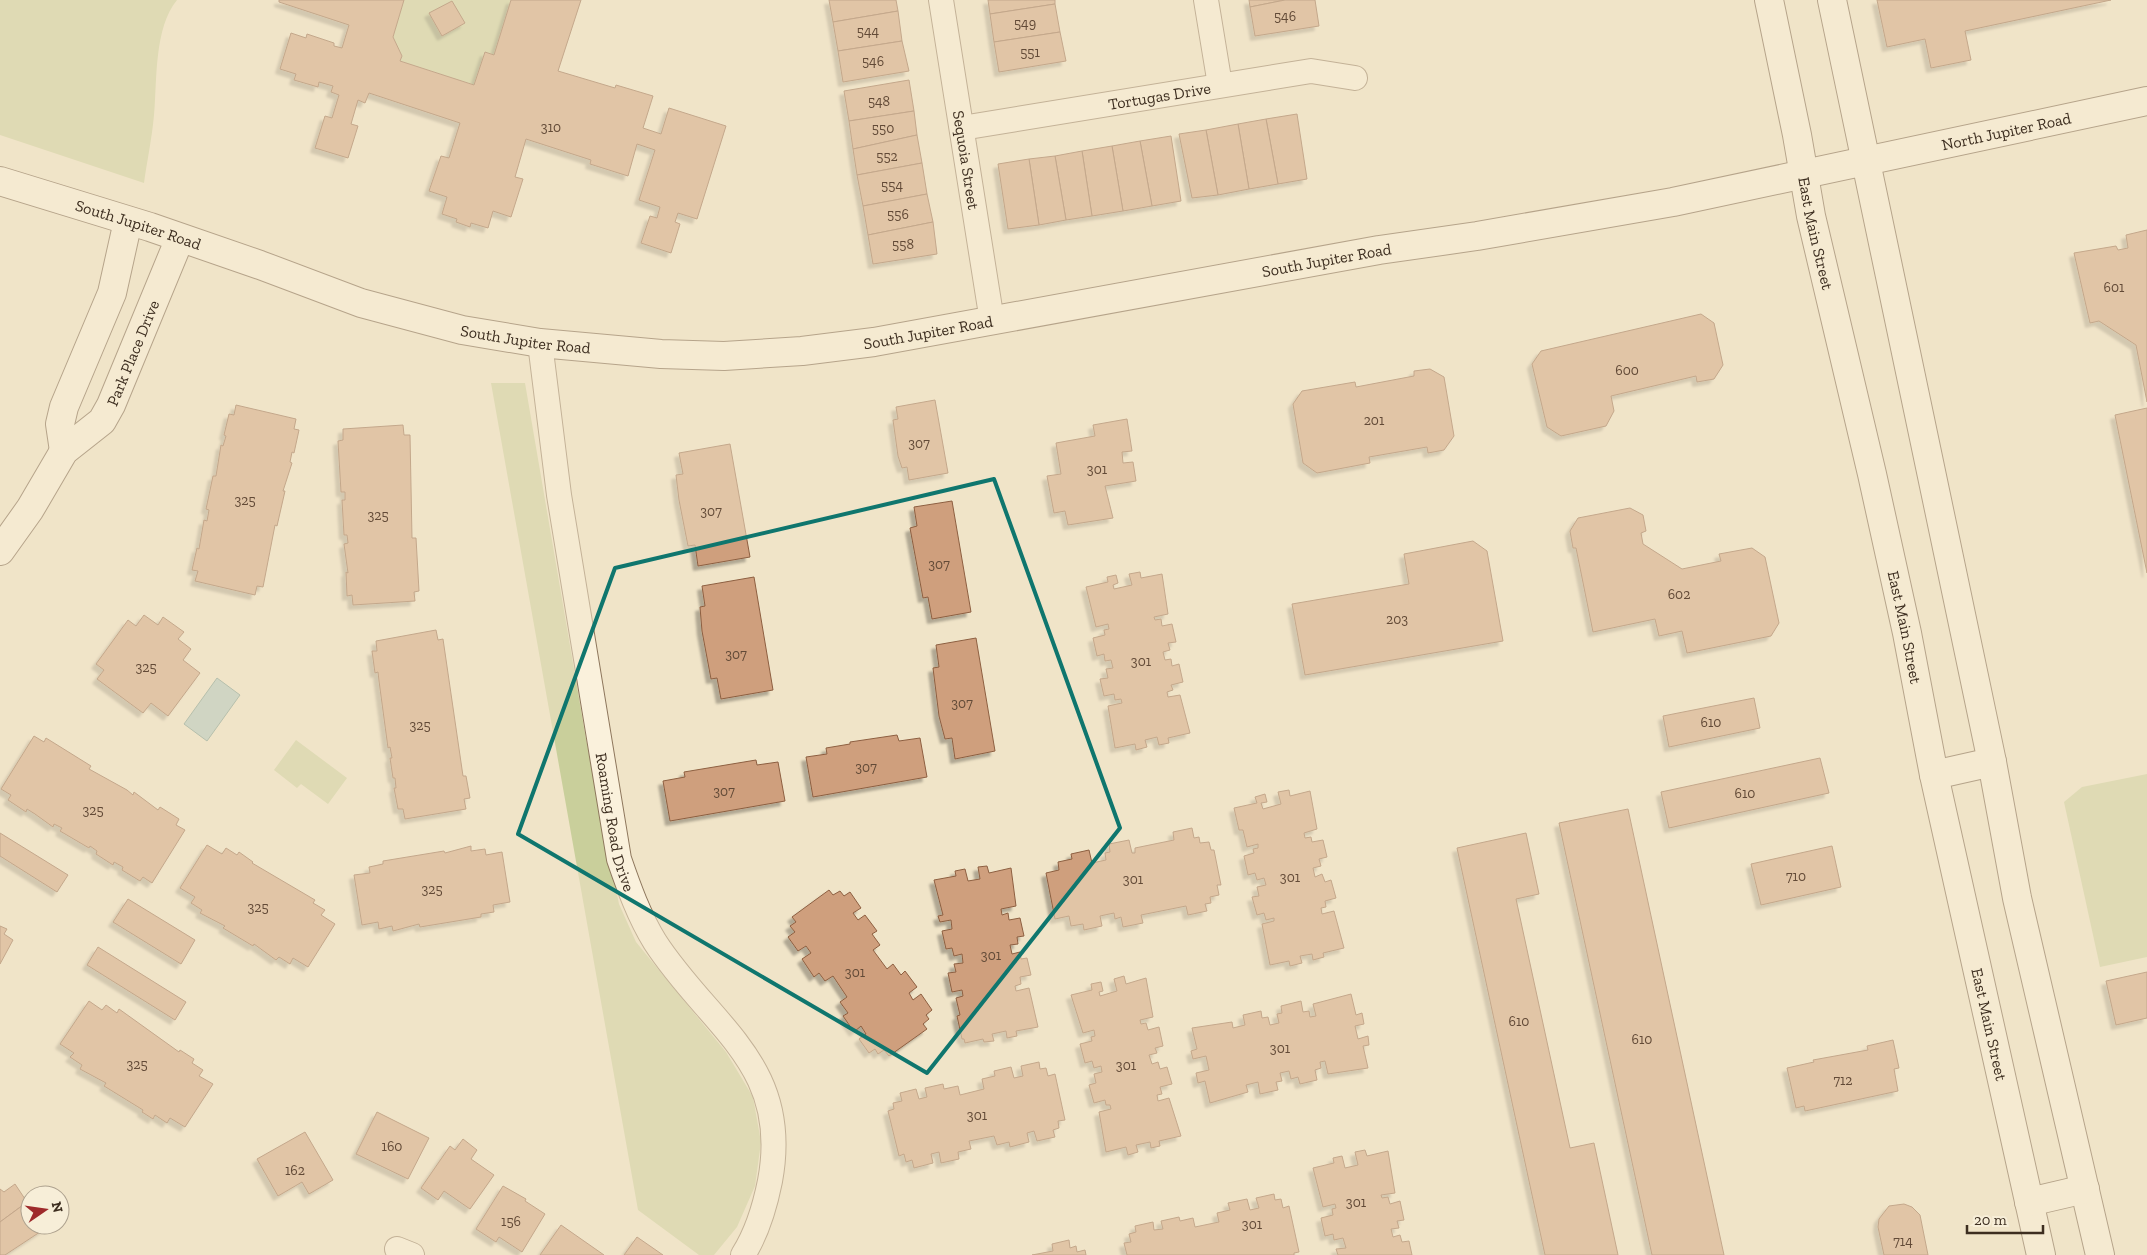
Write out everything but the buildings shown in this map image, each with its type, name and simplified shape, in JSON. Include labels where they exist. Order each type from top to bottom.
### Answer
[{"type":"street","name":"Sequoia Street","points":[[941,0],[992,321]]},
{"type":"street","points":[[1206,0],[1220,85]]},
{"type":"street","name":"East Main Street","points":[[1769,0],[1805,175],[1811,216],[1903,614],[1934,775],[2041,1255]]},
{"type":"street","points":[[1832,0],[1992,762],[2017,898],[2100,1255]]},
{"type":"street","name":"Tortugas Drive","points":[[962,128],[1310,71],[1356,78]]},
{"type":"street","name":"North Jupiter Road","points":[[1867,163],[2147,101]]},
{"type":"street","name":"South Jupiter Road","points":[[0,181],[260,265],[361,303],[462,330],[540,343],[661,354],[724,356],[802,351],[874,342],[1379,250],[1483,235],[1664,204],[1867,163]]},
{"type":"street","points":[[64,451],[60,424],[64,407],[112,293],[128,221]]},
{"type":"street","name":"Park Place Drive","points":[[0,551],[30,509],[64,451],[102,421],[111,405],[180,238]]},
{"type":"street","name":"Roaming Road Drive","points":[[540,343],[559,495],[620,859],[633,899],[655,941],[675,969],[731,1035],[753,1067],[768,1098],[774,1130],[774,1158],[765,1207],[743,1255]]},
{"type":"street","points":[[1934,775],[1992,762]]},
{"type":"street","points":[[2029,1202],[2085,1189]]},
{"type":"highlighted area","points":[[994,479],[1120,828],[927,1073],[518,834],[615,568]]},
{"type":"green space","points":[[0,0],[177,0],[164,25],[160,39],[153,124],[144,183],[0,135]]},
{"type":"green space","points":[[404,0],[511,0],[494,55],[485,52],[474,85],[400,61],[402,56],[393,37]]},
{"type":"green space","points":[[491,383],[525,383],[586,739],[619,904],[636,942],[726,1052],[753,1097],[761,1142],[755,1186],[737,1227],[714,1255],[699,1255],[638,1210]]},
{"type":"green space","points":[[296,740],[347,778],[328,804],[301,784],[297,788],[274,770]]},
{"type":"green space","points":[[2147,774],[2147,957],[2100,967],[2064,802],[2082,787]]},
{"type":"water","points":[[217,678],[240,695],[207,741],[184,724]]}]
